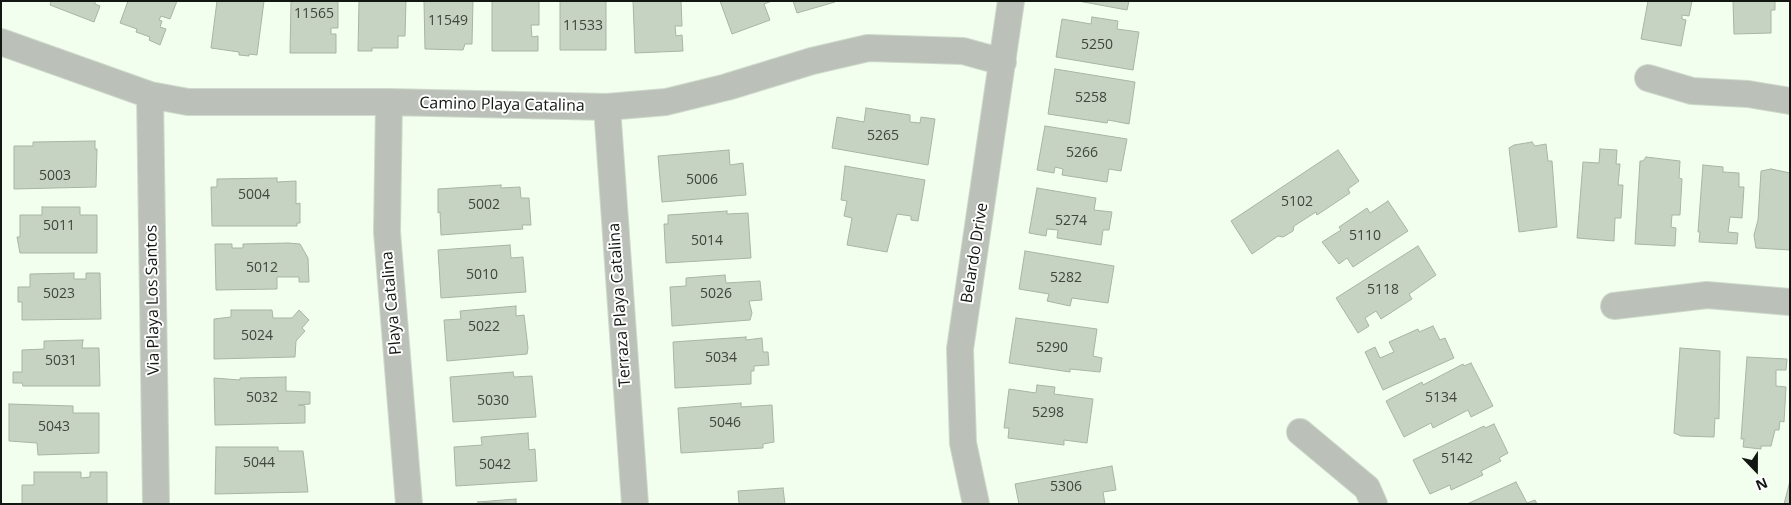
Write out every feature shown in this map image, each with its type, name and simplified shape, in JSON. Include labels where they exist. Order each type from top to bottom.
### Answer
[{"type":"street","name":"Belardo Drive","points":[[976,504],[963,442],[960,350],[1011,1]]},
{"type":"street","name":"Camino Playa Catalina","points":[[1,42],[150,95],[188,102],[389,102],[607,107],[666,102],[727,87],[812,61],[868,48],[963,50],[1003,62]]},
{"type":"street","points":[[1648,78],[1692,91],[1748,94],[1790,101]]},
{"type":"street","name":"Via Playa Los Santos","points":[[150,95],[156,504]]},
{"type":"street","name":"Playa Catalina","points":[[389,102],[387,232],[409,504]]},
{"type":"street","name":"Terraza Playa Catalina","points":[[607,107],[635,504]]},
{"type":"street","points":[[1614,306],[1707,295],[1790,302]]},
{"type":"street","points":[[1300,432],[1367,488],[1374,504]]},
{"type":"building","points":[[51,1],[95,1],[95,4],[100,6],[94,22],[50,5]]},
{"type":"building","points":[[128,1],[177,1],[170,19],[161,16],[159,20],[162,21],[160,27],[166,29],[160,45],[149,40],[150,37],[136,32],[137,29],[120,23]]},
{"type":"building","points":[[217,1],[264,1],[257,55],[239,55],[239,52],[211,48]]},
{"type":"building","points":[[291,1],[338,1],[338,28],[331,28],[331,34],[336,34],[336,53],[290,53]]},
{"type":"building","points":[[359,1],[406,1],[405,36],[398,36],[398,48],[372,48],[372,51],[358,51]]},
{"type":"building","points":[[424,1],[473,1],[472,44],[465,44],[463,50],[425,49]]},
{"type":"building","points":[[492,1],[539,1],[539,25],[531,25],[532,37],[538,36],[538,51],[492,51]]},
{"type":"building","points":[[560,1],[606,1],[606,50],[560,50]]},
{"type":"building","points":[[633,1],[681,1],[682,26],[675,26],[676,36],[682,35],[683,51],[635,53]]},
{"type":"building","points":[[720,1],[772,1],[764,4],[770,20],[732,34]]},
{"type":"building","points":[[793,1],[834,1],[835,2],[797,13]]},
{"type":"building","points":[[1078,1],[1129,1],[1127,10]]},
{"type":"building","points":[[1648,1],[1692,1],[1689,16],[1682,15],[1682,19],[1686,20],[1681,46],[1641,39]]},
{"type":"building","points":[[1733,1],[1775,1],[1775,10],[1771,10],[1771,33],[1734,34]]},
{"type":"building","points":[[1092,17],[1118,21],[1117,29],[1139,32],[1133,70],[1056,57],[1062,19],[1091,24]]},
{"type":"building","points":[[1055,69],[1135,82],[1129,124],[1108,120],[1107,123],[1048,114]]},
{"type":"building","points":[[866,108],[910,115],[910,122],[920,123],[921,117],[935,119],[928,165],[832,148],[837,117],[864,122]]},
{"type":"building","points":[[1045,126],[1127,139],[1121,171],[1109,169],[1107,182],[1062,175],[1063,169],[1055,167],[1054,173],[1037,170]]},
{"type":"building","points":[[95,141],[95,149],[97,149],[96,187],[14,189],[14,146],[33,146],[33,142]]},
{"type":"building","points":[[1532,142],[1535,146],[1546,144],[1548,161],[1552,161],[1557,227],[1519,232],[1509,148],[1514,145]]},
{"type":"building","points":[[1600,149],[1617,150],[1616,164],[1620,164],[1618,185],[1623,185],[1621,218],[1615,218],[1614,241],[1577,238],[1583,162],[1599,163]]},
{"type":"building","points":[[729,150],[730,165],[743,163],[746,195],[662,202],[658,156]]},
{"type":"building","points":[[1338,150],[1359,181],[1348,189],[1350,193],[1317,215],[1316,212],[1294,226],[1293,231],[1283,237],[1278,236],[1252,254],[1231,221]]},
{"type":"building","points":[[1646,157],[1680,161],[1679,178],[1682,179],[1680,215],[1672,215],[1671,227],[1676,228],[1675,246],[1635,244],[1640,161],[1643,161]]},
{"type":"building","points":[[1703,165],[1723,167],[1723,172],[1739,173],[1739,187],[1744,187],[1742,218],[1730,217],[1728,232],[1738,233],[1737,244],[1699,242],[1700,232],[1698,232]]},
{"type":"building","points":[[845,166],[925,180],[918,221],[911,220],[911,216],[897,214],[887,252],[847,245],[852,218],[844,216],[847,201],[841,200]]},
{"type":"building","points":[[1771,169],[1790,173],[1790,250],[1756,248],[1754,235],[1758,220],[1761,171]]},
{"type":"building","points":[[277,178],[277,182],[296,181],[296,204],[300,203],[300,223],[297,223],[297,226],[212,226],[211,187],[217,187],[217,179]]},
{"type":"building","points":[[501,185],[501,188],[520,187],[521,198],[529,198],[531,225],[522,225],[523,229],[441,235],[440,212],[438,213],[438,189]]},
{"type":"building","points":[[1037,188],[1096,198],[1094,210],[1112,212],[1109,230],[1103,230],[1101,245],[1057,238],[1058,230],[1047,229],[1046,236],[1029,233]]},
{"type":"building","points":[[1388,201],[1408,231],[1353,267],[1347,258],[1339,264],[1322,242],[1341,230],[1339,227],[1367,208],[1370,213]]},
{"type":"building","points":[[42,207],[80,207],[80,215],[97,215],[97,253],[20,253],[17,237],[20,237],[20,215],[42,215]]},
{"type":"building","points":[[727,211],[727,214],[748,213],[751,258],[666,263],[664,224],[668,224],[668,215]]},
{"type":"building","points":[[215,244],[232,244],[232,248],[243,248],[243,244],[300,244],[308,258],[309,282],[299,282],[299,277],[277,277],[277,289],[216,290]]},
{"type":"building","points":[[510,245],[511,258],[523,257],[526,292],[441,298],[438,250]]},
{"type":"building","points":[[1418,246],[1436,275],[1409,294],[1412,299],[1381,319],[1376,311],[1365,318],[1369,326],[1358,333],[1336,298]]},
{"type":"building","points":[[1025,251],[1114,266],[1108,303],[1072,298],[1070,306],[1047,301],[1049,294],[1019,289]]},
{"type":"building","points":[[74,273],[74,279],[86,279],[86,273],[100,273],[101,319],[22,320],[22,302],[18,302],[18,287],[30,287],[30,274]]},
{"type":"building","points":[[725,275],[726,283],[760,281],[762,300],[749,301],[752,313],[750,320],[672,326],[670,287],[686,286],[686,278]]},
{"type":"building","points":[[516,306],[516,316],[524,315],[527,354],[447,361],[444,320],[461,319],[460,311]]},
{"type":"building","points":[[231,310],[272,310],[273,318],[292,318],[299,310],[309,320],[302,328],[305,331],[296,341],[295,357],[214,359],[214,319],[231,317]]},
{"type":"building","points":[[1016,318],[1097,329],[1093,356],[1102,358],[1100,372],[1070,369],[1070,372],[1009,363]]},
{"type":"building","points":[[1433,326],[1440,340],[1445,338],[1454,358],[1383,390],[1365,352],[1375,347],[1380,358],[1394,352],[1389,342],[1418,329],[1419,332]]},
{"type":"building","points":[[746,337],[746,340],[762,338],[763,352],[768,352],[769,365],[754,366],[754,371],[751,371],[751,384],[675,388],[673,342]]},
{"type":"building","points":[[83,340],[82,348],[99,348],[100,386],[23,386],[22,383],[13,383],[13,372],[22,372],[22,350],[44,349],[44,341]]},
{"type":"building","points":[[1680,348],[1720,351],[1719,419],[1715,418],[1714,437],[1681,436],[1674,433]]},
{"type":"building","points":[[1747,357],[1787,359],[1786,370],[1776,370],[1776,386],[1786,387],[1784,422],[1780,421],[1779,430],[1775,430],[1771,446],[1761,446],[1761,449],[1743,447],[1744,439],[1741,439]]},
{"type":"building","points":[[1471,363],[1493,406],[1471,417],[1468,410],[1433,428],[1431,423],[1404,437],[1386,401],[1422,382],[1423,385],[1463,364],[1464,366]]},
{"type":"building","points":[[513,372],[514,377],[532,376],[536,417],[453,422],[450,377]]},
{"type":"building","points":[[286,377],[286,391],[310,392],[310,404],[298,405],[305,406],[305,423],[215,425],[214,378],[240,380],[240,378]]},
{"type":"building","points":[[1037,385],[1055,387],[1054,394],[1093,399],[1087,443],[1064,440],[1064,445],[1008,438],[1009,428],[1004,428],[1009,389],[1036,393]]},
{"type":"building","points":[[741,403],[741,407],[772,405],[774,442],[763,444],[763,448],[681,453],[678,408]]},
{"type":"building","points":[[9,404],[73,406],[73,413],[99,413],[99,453],[38,455],[37,443],[9,441]]},
{"type":"building","points":[[1494,424],[1508,453],[1499,458],[1501,461],[1481,471],[1483,475],[1451,490],[1450,485],[1430,494],[1413,460],[1484,426],[1485,428]]},
{"type":"building","points":[[528,433],[529,450],[535,449],[537,481],[456,486],[454,447],[482,445],[481,437]]},
{"type":"building","points":[[216,447],[278,447],[278,451],[303,451],[308,492],[215,494]]},
{"type":"building","points":[[1112,466],[1116,490],[1103,492],[1105,504],[1019,504],[1015,484]]},
{"type":"building","points":[[34,472],[81,472],[81,478],[90,477],[90,472],[107,472],[107,504],[22,504],[22,485],[34,485]]},
{"type":"building","points":[[1790,481],[1790,504],[1784,504]]},
{"type":"building","points":[[1516,482],[1527,503],[1535,500],[1537,504],[1467,504]]},
{"type":"building","points":[[783,488],[785,504],[739,504],[738,491]]},
{"type":"building","points":[[516,499],[516,504],[477,502]]}]
